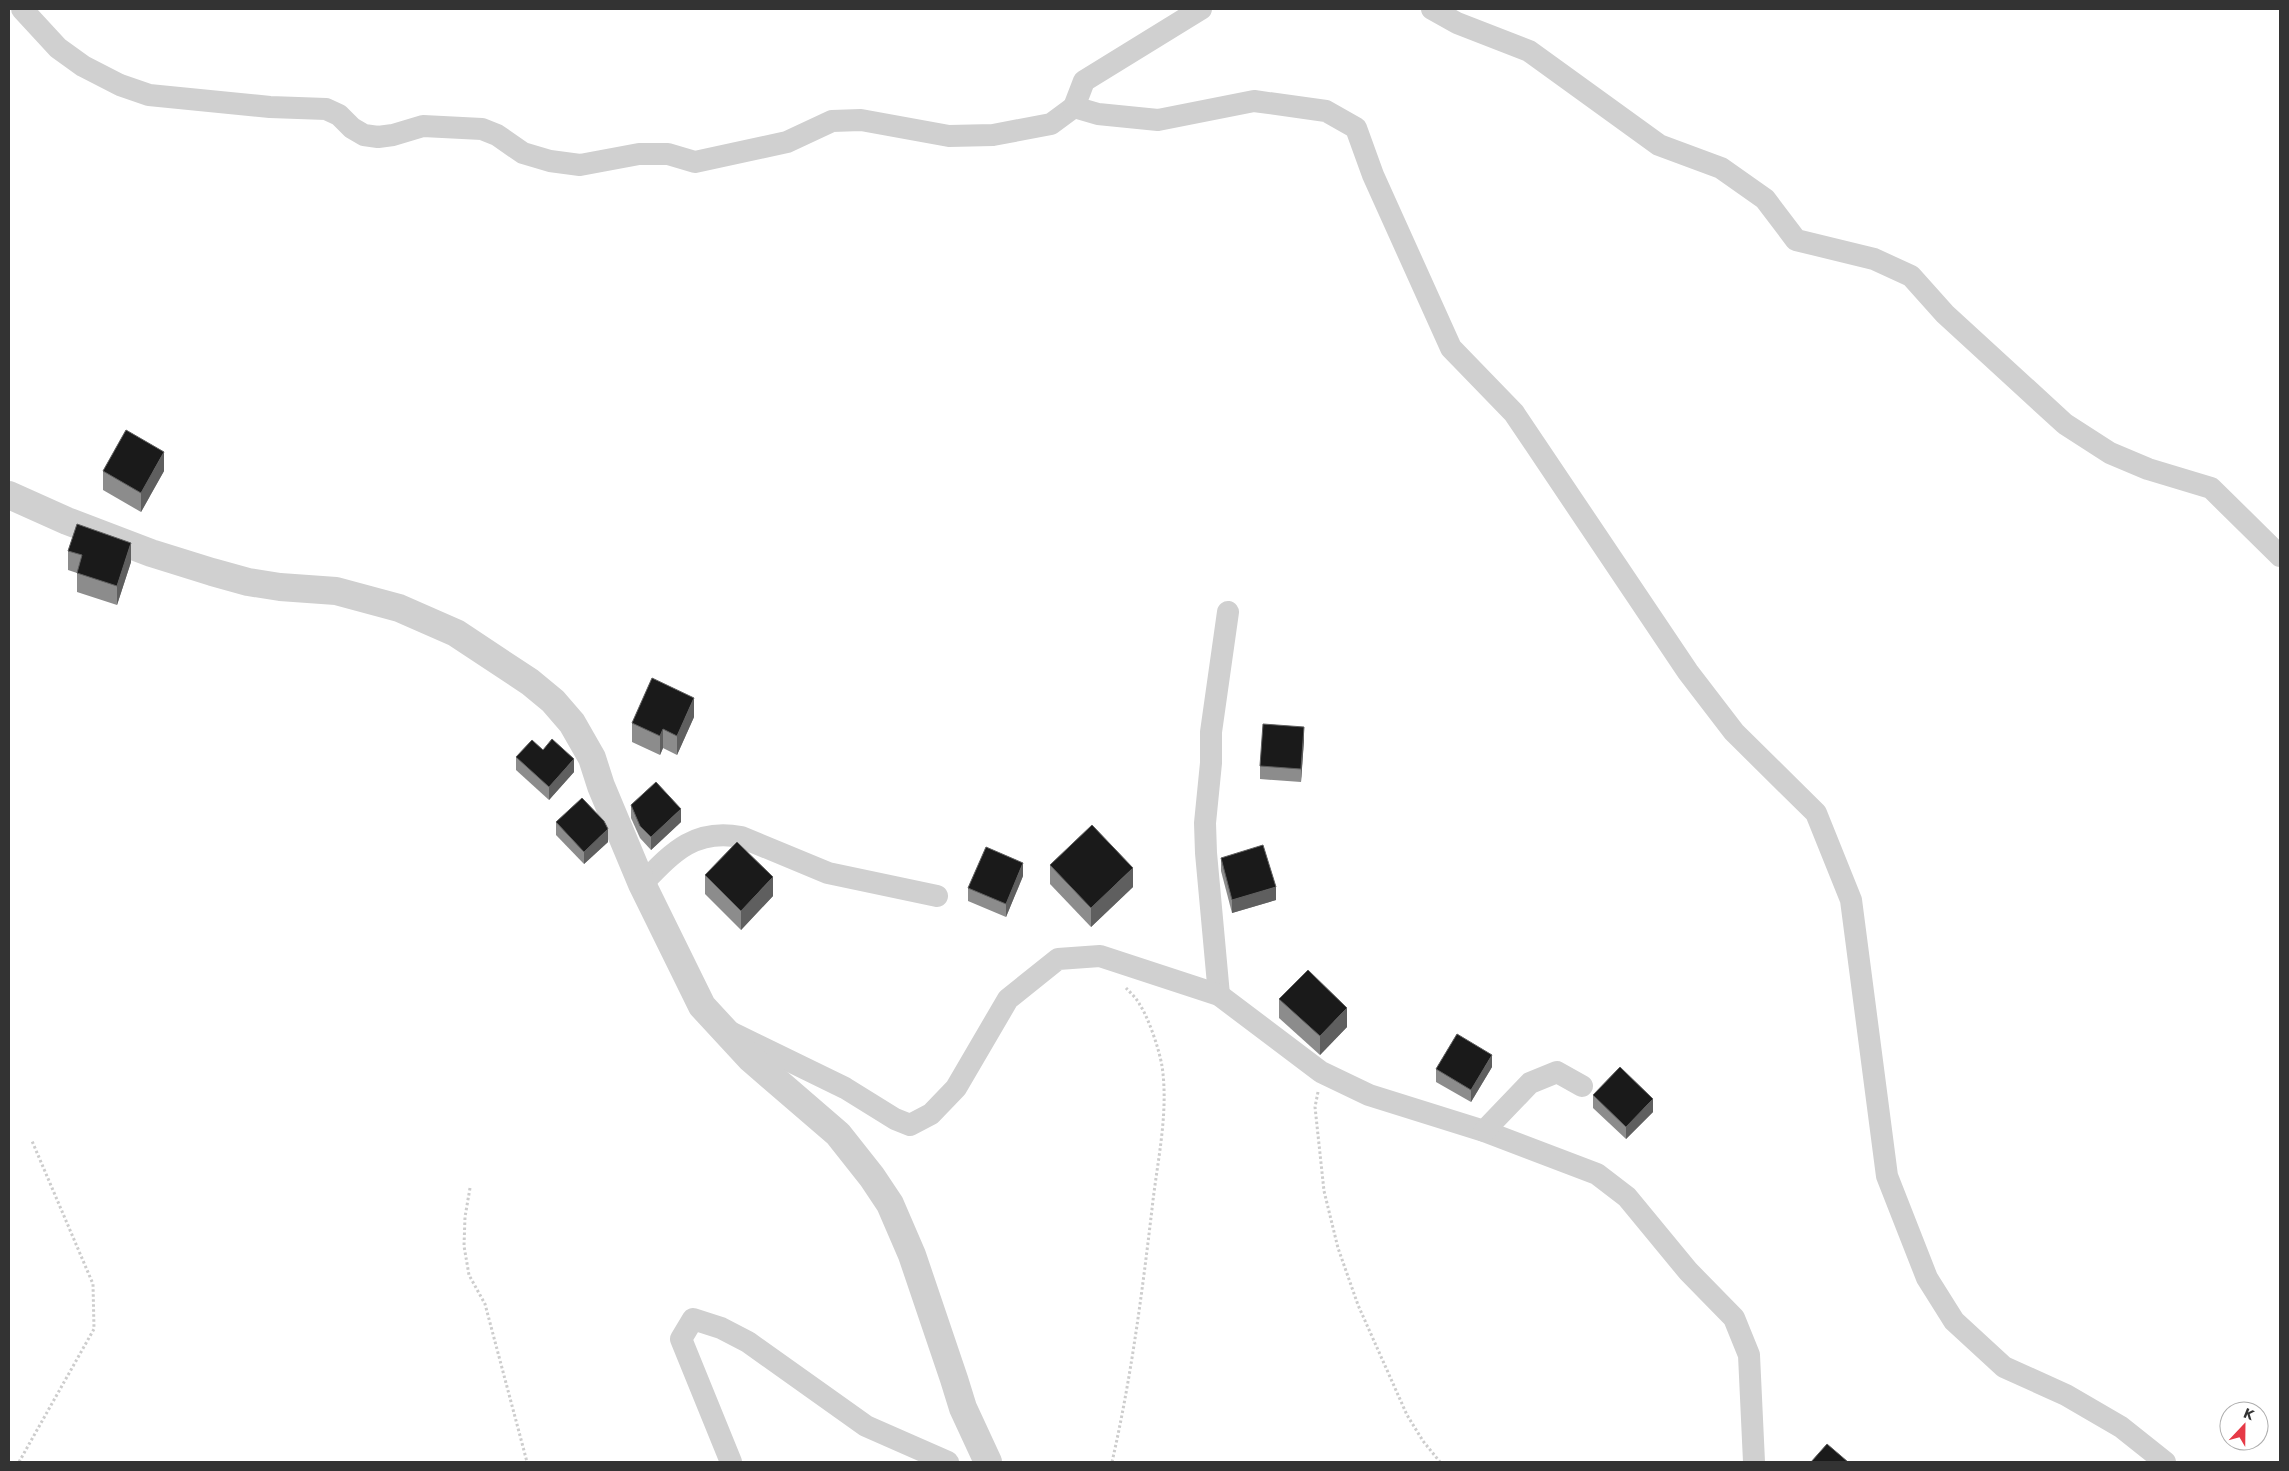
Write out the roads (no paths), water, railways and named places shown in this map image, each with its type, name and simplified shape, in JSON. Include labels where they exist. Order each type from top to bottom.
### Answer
[{"type":"street","points":[[22,9],[58,48],[83,66],[120,85],[149,95],[270,107],[326,109],[339,115],[352,128],[364,135],[378,137],[393,135],[422,126],[482,129],[497,135],[522,153],[550,161],[580,165],[639,154],[668,154],[695,162],[787,142],[832,121],[861,120],[949,136],[994,135],[1051,124],[1074,107],[1084,81],[1201,9]]},
{"type":"street","points":[[1432,9],[1457,23],[1530,51],[1659,145],[1721,168],[1765,199],[1796,240],[1874,259],[1911,276],[1945,314],[2065,424],[2110,453],[2148,469],[2211,488],[2280,556]]},
{"type":"street","points":[[1074,107],[1098,114],[1158,120],[1254,101],[1326,111],[1356,128],[1373,175],[1451,348],[1514,413],[1688,672],[1734,732],[1816,813],[1851,900],[1887,1176],[1927,1278],[1954,1321],[2004,1367],[2066,1395],[2121,1427],[2165,1462]]},
{"type":"street","points":[[9,495],[66,521],[151,553],[212,572],[248,582],[280,587],[336,591],[399,608],[456,633],[530,682],[553,701],[572,723],[592,758],[601,786],[642,884],[702,1006],[751,1059],[838,1134],[858,1157],[890,1204],[912,1255],[962,1408],[988,1462]]},
{"type":"street","points":[[1219,995],[1205,823],[1212,732],[1228,612]]},
{"type":"street","points":[[642,884],[670,854],[713,834],[728,834],[741,837],[828,873],[937,896]]},
{"type":"street","points":[[725,1029],[845,1088],[895,1119],[910,1125],[931,1114],[956,1088],[1008,999],[1058,959],[1100,956],[1219,995],[1321,1072],[1369,1095],[1484,1131],[1597,1174],[1627,1197],[1688,1272],[1734,1318],[1749,1355],[1754,1462]]},
{"type":"street","points":[[1484,1131],[1530,1083],[1557,1072],[1582,1086]]},
{"type":"street","points":[[731,1462],[681,1339],[693,1319],[722,1328],[748,1342],[866,1426],[948,1462]]}]
